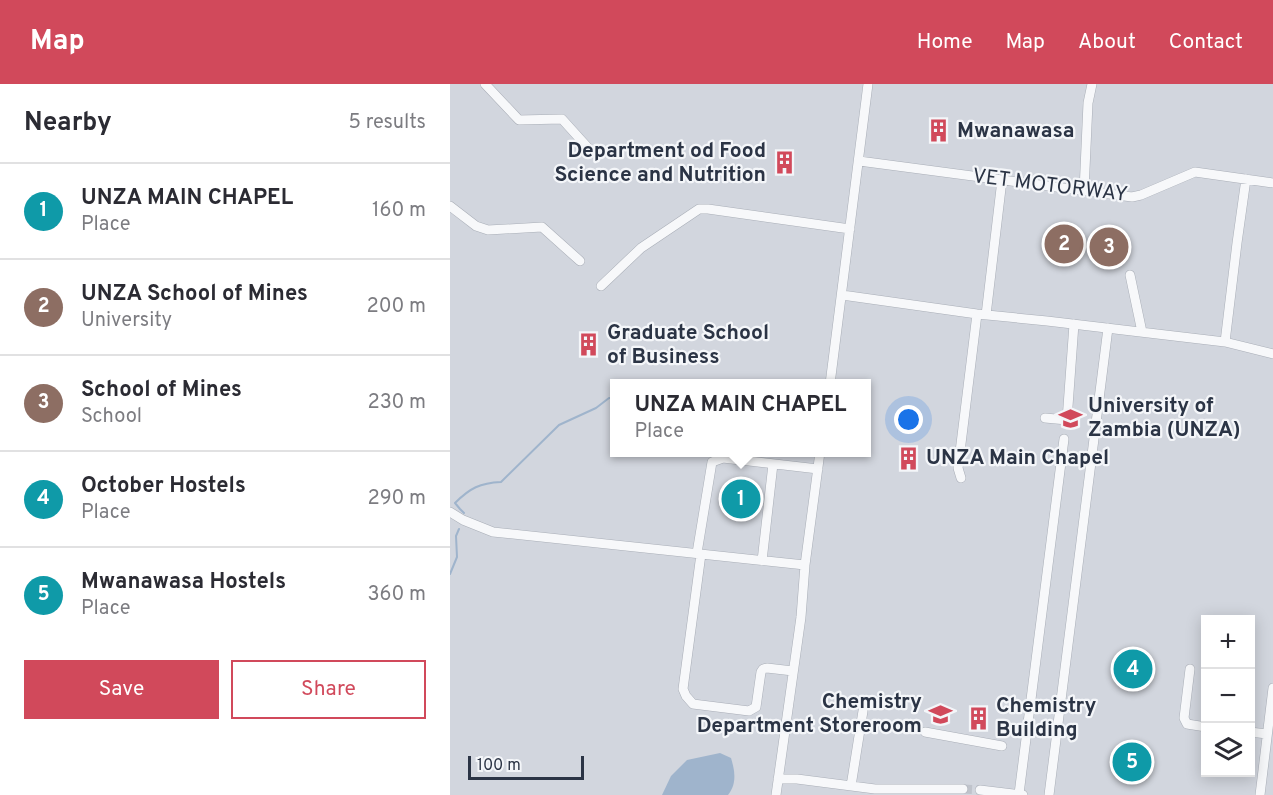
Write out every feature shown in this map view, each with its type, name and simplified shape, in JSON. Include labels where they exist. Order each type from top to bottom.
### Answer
[{"type":"street","points":[[485,84],[519,120],[562,119],[590,150]]},
{"type":"street","points":[[831,379],[868,84]]},
{"type":"street","points":[[1084,191],[1092,84]]},
{"type":"street","name":"VET MOTORWAY","points":[[858,161],[1132,197],[1195,172],[1273,183]]},
{"type":"street","points":[[1225,342],[1246,179]]},
{"type":"street","points":[[961,478],[958,468],[1002,180]]},
{"type":"street","points":[[450,206],[476,226],[488,230],[542,227],[580,261]]},
{"type":"street","points":[[601,286],[641,248],[699,209],[850,229]]},
{"type":"street","points":[[1130,275],[1142,332]]},
{"type":"street","points":[[842,295],[982,315],[1225,342],[1273,354]]},
{"type":"street","points":[[1045,418],[1066,420],[1074,324]]},
{"type":"street","points":[[1049,795],[1108,328]]},
{"type":"street","points":[[1018,794],[1064,439]]},
{"type":"street","points":[[776,795],[801,617],[805,566],[820,457]]},
{"type":"street","points":[[794,671],[764,669],[761,672],[756,707],[749,711],[693,704],[683,689],[712,462],[723,458],[818,469]]},
{"type":"street","points":[[762,561],[773,464]]},
{"type":"street","points":[[450,513],[494,532],[805,566]]},
{"type":"street","points":[[1190,669],[1184,718],[1187,724],[1201,726]]},
{"type":"street","points":[[1260,795],[1273,688]]},
{"type":"street","points":[[851,786],[863,711]]},
{"type":"street","points":[[925,732],[1002,746]]},
{"type":"street","points":[[1255,732],[1267,734]]},
{"type":"street","points":[[778,779],[797,779],[851,786],[875,792],[886,789],[963,789]]},
{"type":"street","points":[[886,789],[910,795]]},
{"type":"street","points":[[980,790],[997,794],[1024,795]]},
{"type":"shaded area","name":"University of Zambia (UNZA)","points":[[450,84],[1273,84],[1273,795],[450,795]]},
{"type":"water","points":[[720,753],[731,758],[733,768],[734,782],[728,795],[662,795],[671,776],[687,760]]},
{"type":"waterway","points":[[464,513],[455,503],[466,494],[481,485],[501,482],[559,425],[596,408],[610,398]]},
{"type":"waterway","points":[[450,574],[457,557],[456,536],[459,529]]},
{"type":"tunnel","points":[[963,789],[980,790]]},
{"type":"place","name":"Mwanawasa","points":[[939,131]]},
{"type":"place","name":"Department od Food Science and Nutrition","points":[[784,163]]},
{"type":"place","name":"UNZA School of Mines","points":[[1064,244]]},
{"type":"place","name":"School of Mines","points":[[1109,247]]},
{"type":"place","name":"Graduate School of Business","points":[[589,345]]},
{"type":"place","name":"University of Zambia (UNZA)","points":[[1070,418]]},
{"type":"place","name":"UNZA Main Chapel","points":[[908,458]]},
{"type":"place","name":"UNZA MAIN CHAPEL","points":[[741,499]]},
{"type":"place","name":"October Hostels","points":[[1133,669]]},
{"type":"place","name":"Chemistry Department Storeroom","points":[[940,714]]},
{"type":"place","name":"Chemistry Building","points":[[978,718]]},
{"type":"place","name":"Mwanawasa Hostels","points":[[1132,762]]}]
